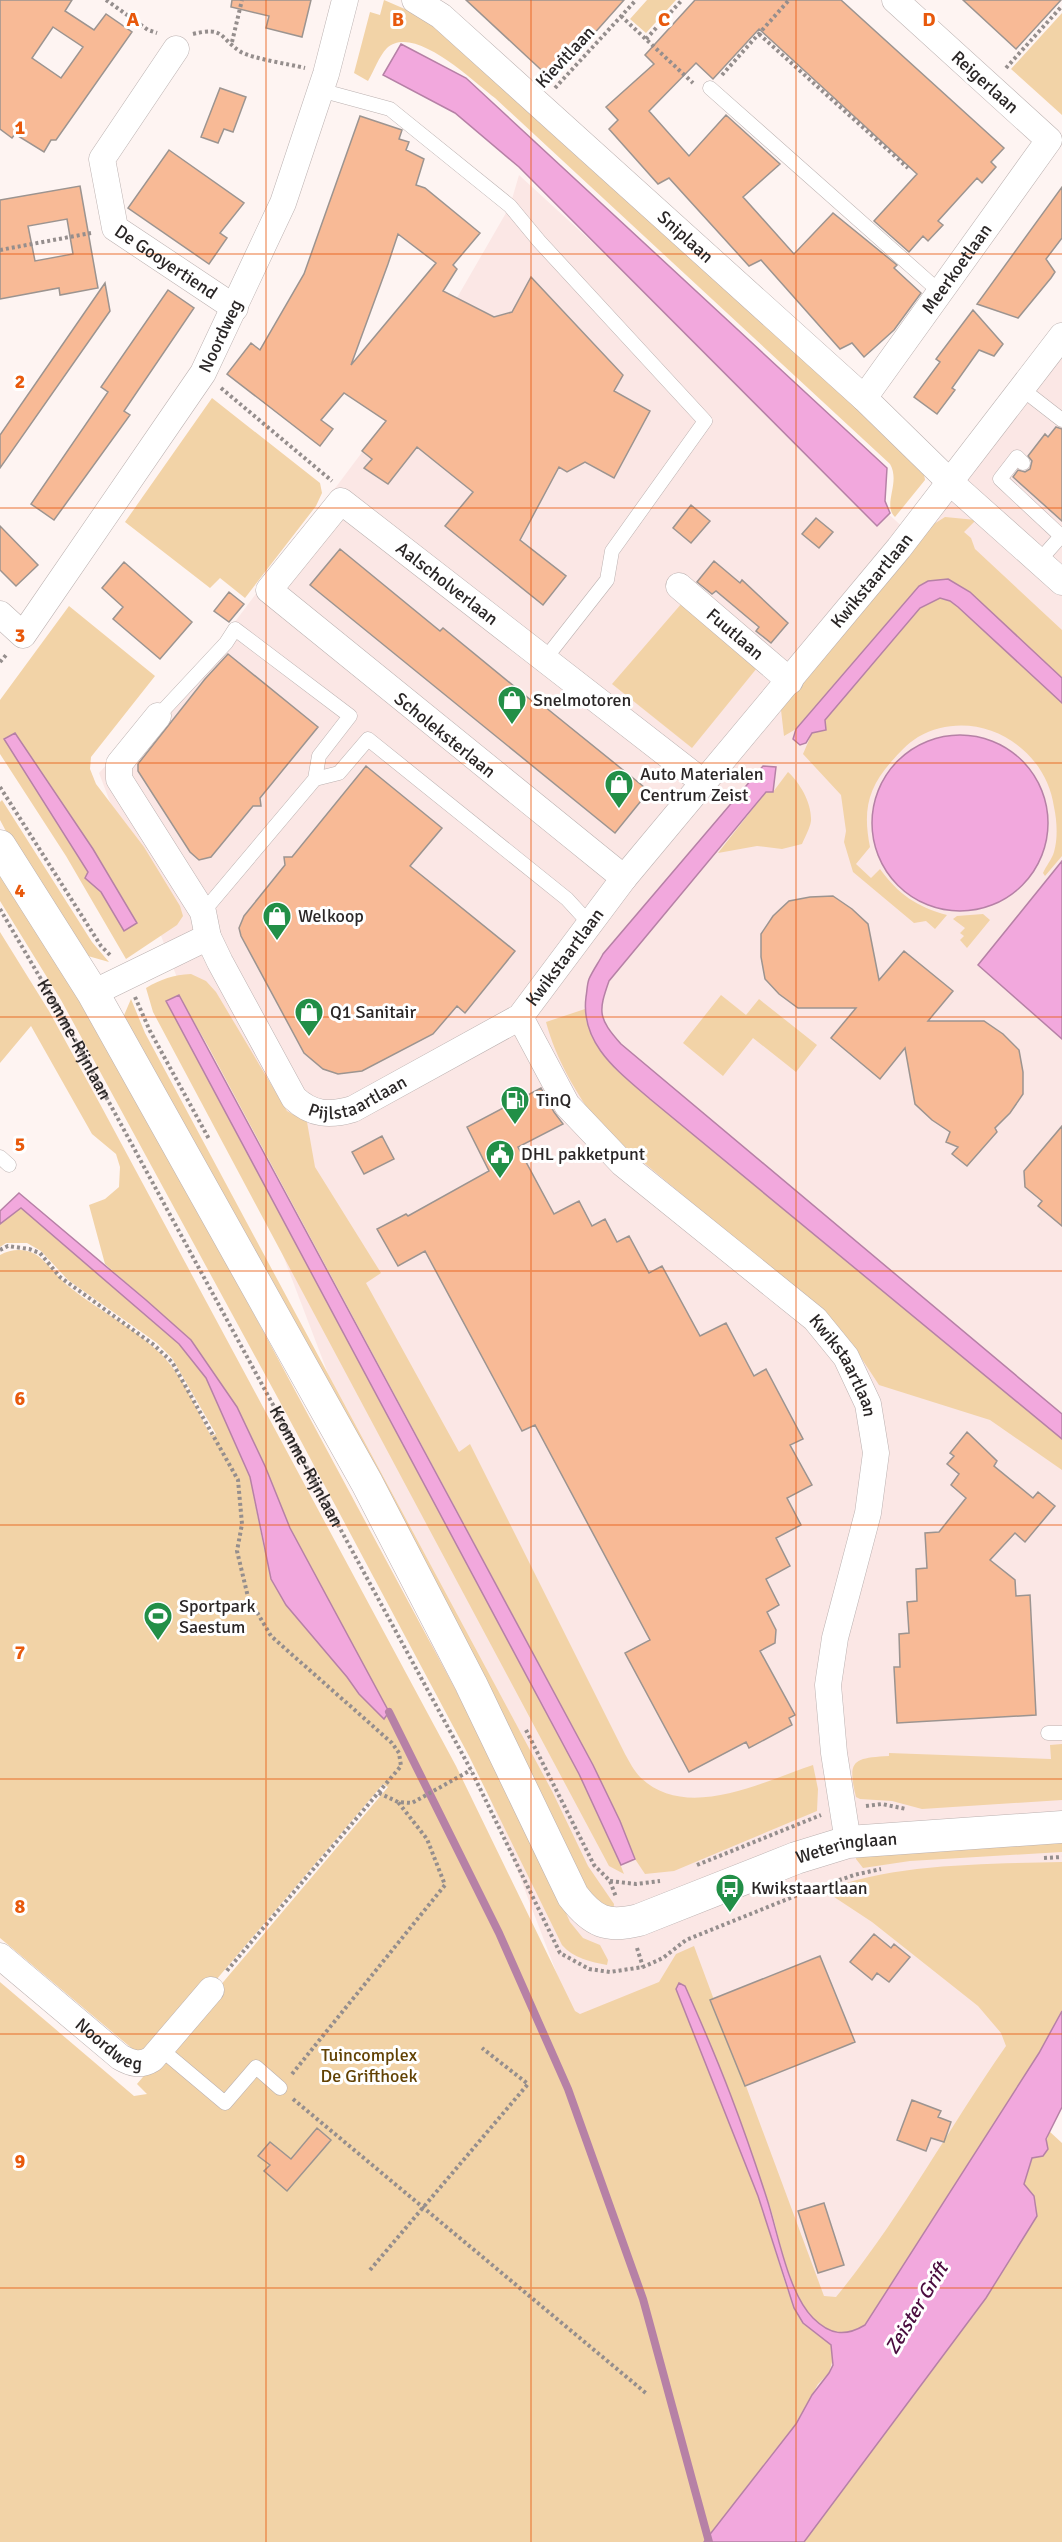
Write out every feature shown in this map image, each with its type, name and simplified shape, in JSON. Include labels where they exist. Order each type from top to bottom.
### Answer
[{"type":"street","name":"Noordweg","points":[[0,614],[23,635],[203,373],[283,203],[323,82],[345,0]]},
{"type":"street","name":"Sniplaan","points":[[415,0],[441,16],[864,398],[950,482],[1062,582]]},
{"type":"street","name":"Reigerlaan","points":[[895,0],[1049,140]]},
{"type":"street","name":"De Gooyertiend","points":[[177,40],[102,159],[115,228],[235,308]]},
{"type":"street","name":"Meerkoetlaan","points":[[864,398],[1049,140]]},
{"type":"street","name":"Kwikstaartlaan","points":[[848,1842],[834,1753],[828,1685],[835,1638],[868,1513],[876,1453],[868,1404],[846,1357],[815,1319],[623,1164],[567,1105],[520,1017],[589,923],[670,820],[790,681],[950,482],[1062,336]]},
{"type":"street","name":"Aalscholverlaan","points":[[341,501],[704,783]]},
{"type":"street","name":"Scholeksterlaan","points":[[341,501],[269,590],[624,879]]},
{"type":"street","name":"Fuutlaan","points":[[679,586],[790,681]]},
{"type":"street","name":"Pijlstaartlaan","points":[[158,716],[119,764],[119,779],[205,924],[284,1084],[301,1105],[323,1114],[336,1114],[353,1109],[520,1017]]},
{"type":"street","name":"Kromme-Rijnlaan","points":[[0,846],[93,993],[367,1483],[471,1684],[573,1896],[595,1919],[606,1923]]},
{"type":"street","points":[[93,993],[126,976],[205,924]]},
{"type":"street","name":"Weteringlaan","points":[[606,1923],[627,1923],[639,1920],[785,1862],[848,1842],[1062,1827]]},
{"type":"street","name":"Noordweg","points":[[0,1956],[130,2063],[144,2064],[162,2049],[211,1990]]},
{"type":"lane","points":[[323,82],[390,109],[510,206],[539,241],[705,421],[612,551],[607,580],[545,659]]},
{"type":"lane","points":[[710,88],[940,292]]},
{"type":"lane","points":[[1022,389],[1062,420]]},
{"type":"lane","points":[[1023,463],[1017,457],[1000,479],[1061,536],[1039,561]]},
{"type":"lane","points":[[158,716],[226,644],[235,628],[350,716],[318,756],[315,779],[205,924]]},
{"type":"lane","points":[[315,779],[339,773],[368,739],[567,899],[589,923]]},
{"type":"lane","points":[[162,2049],[225,2103],[256,2067],[280,2088]]},
{"type":"path","points":[[106,0],[148,30],[177,40],[210,30],[232,42],[242,52],[323,82]]},
{"type":"path","points":[[232,42],[242,0]]},
{"type":"path","name":"Kievitlaan","points":[[538,106],[636,0]]},
{"type":"path","points":[[646,39],[682,0]]},
{"type":"path","points":[[621,16],[700,90],[710,88],[789,0]]},
{"type":"path","points":[[989,86],[1062,6]]},
{"type":"path","points":[[759,34],[908,168]]},
{"type":"path","points":[[0,250],[115,228]]},
{"type":"path","points":[[203,373],[330,478],[341,501]]},
{"type":"path","points":[[0,787],[101,946],[126,976]]},
{"type":"path","points":[[0,798],[5,795]]},
{"type":"path","name":"Kromme-Rijnlaan","points":[[0,909],[59,1010],[471,1770],[560,1953],[589,1969],[610,1972],[643,1967]]},
{"type":"path","points":[[0,1250],[8,1246],[40,1253],[60,1277],[154,1345],[172,1362],[238,1480],[242,1524],[237,1551],[248,1598],[271,1636],[392,1743],[399,1753],[401,1766],[211,1990]]},
{"type":"path","points":[[379,1793],[399,1802],[412,1803],[471,1770]]},
{"type":"path","points":[[399,1802],[427,1839],[445,1885],[430,1907],[280,2088],[647,2394]]},
{"type":"path","points":[[1039,1859],[1062,1857]]},
{"type":"path","name":"Weteringlaan","points":[[643,1967],[663,1958],[686,1940],[805,1892],[854,1875],[892,1868]]},
{"type":"path","points":[[370,2270],[528,2084],[482,2048]]},
{"type":"shaded area","points":[[519,175],[907,531],[1062,340],[1062,2010],[759,2504],[99,773],[225,635],[387,419],[510,206]]},
{"type":"green space","points":[[384,0],[421,16],[444,33],[914,460],[924,474],[925,480],[895,517],[890,506],[894,479],[890,464],[495,98],[443,58],[412,43],[399,42],[387,48],[368,81],[354,73],[370,12],[380,15]]},
{"type":"green space","points":[[647,0],[676,0],[646,33],[630,19]]},
{"type":"green space","points":[[1062,13],[1062,115],[1011,69]]},
{"type":"green space","points":[[212,398],[320,483],[322,493],[316,506],[245,598],[220,578],[210,588],[125,522]]},
{"type":"green space","points":[[945,517],[976,520],[964,532],[971,538],[975,549],[1062,630],[1062,678],[970,592],[948,579],[796,729],[784,736],[781,710],[812,668],[926,529]]},
{"type":"green space","points":[[940,598],[958,607],[1062,703],[1062,856],[1045,876],[1043,873],[1055,847],[1057,830],[1055,812],[1048,785],[1037,765],[1022,749],[1004,736],[984,728],[962,726],[940,728],[918,737],[897,755],[883,772],[872,792],[867,812],[870,847],[856,864],[871,878],[880,869],[894,886],[917,904],[947,915],[935,929],[926,921],[914,923],[853,872],[844,842],[846,831],[841,795],[803,754],[812,733],[825,729],[825,720],[920,608]]},
{"type":"green space","points":[[682,603],[757,668],[692,748],[612,684]]},
{"type":"green space","points":[[69,606],[155,676],[91,757],[90,769],[96,784],[144,847],[180,906],[183,916],[177,925],[126,959],[66,856],[0,754],[0,700]]},
{"type":"green space","points":[[788,772],[801,788],[810,807],[811,821],[802,844],[782,849],[757,846],[718,853],[766,792],[773,792]]},
{"type":"green space","points":[[2,800],[92,942],[109,962],[88,956],[16,850],[0,820]]},
{"type":"green space","points":[[0,866],[30,913],[158,1135],[519,1808],[570,1922],[583,1938],[600,1945],[608,1960],[607,1965],[577,1956],[562,1945],[469,1756],[286,1413],[61,1000],[0,901]]},
{"type":"green space","points":[[983,914],[990,920],[967,948],[960,940],[964,936],[960,933],[965,928],[953,919],[957,916]]},
{"type":"green space","name":"Tuincomplex De Grifthoek","points":[[0,932],[49,1011],[100,1104],[456,1766],[575,2011],[580,2014],[659,1982],[676,1954],[694,1946],[824,2296],[836,2297],[881,2237],[1006,2046],[1001,2033],[978,2006],[872,1922],[825,1891],[879,1875],[910,1870],[1062,1862],[1062,2011],[1039,2053],[865,2325],[858,2329],[844,2333],[825,2328],[803,2306],[795,2292],[766,2195],[677,1989],[758,2196],[787,2289],[803,2323],[831,2345],[834,2355],[829,2373],[818,2384],[796,2424],[704,2542],[0,2542],[0,1982],[134,2096],[147,2094],[137,2084],[388,1787],[383,1784],[147,2061],[0,1938],[0,1255],[18,1250],[35,1254],[72,1289],[154,1347],[178,1375],[211,1436],[216,1434],[172,1358],[157,1343],[68,1280],[41,1251],[27,1243],[6,1243],[0,1247],[0,1224],[21,1207],[179,1344],[206,1378],[250,1477],[264,1549],[359,1694],[384,1718],[389,1712],[290,1528],[265,1466],[237,1407],[191,1340],[105,1264],[89,1205],[105,1199],[119,1187],[120,1167],[116,1154],[92,1134],[31,1026],[0,1063]]},
{"type":"green space","points":[[191,974],[206,981],[216,992],[287,1111],[307,1122],[315,1167],[381,1273],[366,1283],[459,1452],[470,1444],[636,1772],[659,1790],[679,1796],[702,1797],[748,1788],[813,1765],[818,1789],[817,1811],[674,1871],[645,1874],[635,1859],[620,1821],[593,1765],[208,1046],[179,996],[166,1001],[579,1774],[610,1838],[624,1874],[609,1866],[153,1012],[146,988],[167,978]]},
{"type":"green space","points":[[721,995],[746,1015],[759,999],[817,1045],[796,1072],[753,1038],[723,1076],[683,1043]]},
{"type":"green space","points":[[131,999],[145,1033],[552,1791],[588,1866],[614,1904],[613,1911],[589,1896],[122,1020]]},
{"type":"green space","points":[[585,1009],[587,1024],[612,1065],[1062,1439],[1062,1470],[990,1420],[879,1385],[852,1344],[808,1300],[599,1125],[568,1076],[555,1050],[546,1022]]},
{"type":"green space","points":[[1062,1744],[1062,1800],[922,1809],[892,1801],[860,1799],[856,1797],[853,1785],[852,1775],[856,1763],[867,1758],[889,1756],[889,1753],[1051,1759],[1050,1745]]},
{"type":"green space","points":[[1062,1838],[1062,1852],[910,1861],[863,1868],[856,1859],[856,1854]]},
{"type":"green space","points":[[1049,2131],[1062,2143],[1062,2542],[804,2542],[986,2298],[1037,2216],[1034,2196],[1024,2184],[1032,2158],[1043,2156]]},
{"type":"water","points":[[401,44],[466,78],[887,468],[885,501],[890,513],[877,526],[519,167],[455,113],[383,75]]},
{"type":"water","points":[[948,579],[970,592],[1062,678],[1062,703],[958,607],[940,598],[920,608],[825,720],[826,730],[812,733],[806,743],[800,745],[793,739],[796,729],[919,586],[928,581]]},
{"type":"water","points":[[15,733],[93,849],[137,923],[124,931],[101,892],[85,878],[88,872],[4,739]]},
{"type":"water","points":[[960,735],[994,742],[1009,750],[1022,761],[1033,774],[1041,789],[1048,823],[1041,857],[1033,872],[1022,885],[1009,896],[994,904],[960,911],[926,904],[911,896],[898,885],[887,872],[879,857],[872,823],[879,789],[887,774],[898,761],[911,750],[926,742]]},
{"type":"water","points":[[763,766],[776,767],[773,792],[766,792],[609,981],[602,1008],[604,1021],[621,1044],[1062,1414],[1062,1439],[638,1089],[604,1056],[595,1043],[586,1014],[586,997],[588,983],[603,954]]},
{"type":"water","points":[[1062,861],[1062,1039],[978,965]]},
{"type":"water","points":[[179,995],[593,1765],[620,1821],[635,1859],[621,1865],[579,1774],[166,1001]]},
{"type":"water","points":[[19,1193],[191,1340],[237,1407],[265,1466],[290,1528],[389,1712],[384,1719],[359,1694],[286,1605],[271,1579],[250,1477],[206,1378],[179,1344],[21,1208],[0,1224],[0,1211]]},
{"type":"water","name":"Zeister Grift","points":[[679,1983],[685,1986],[731,2096],[759,2173],[790,2278],[797,2294],[804,2307],[819,2324],[832,2331],[844,2333],[865,2325],[1039,2053],[1062,2011],[1062,2107],[1046,2139],[1048,2149],[1043,2156],[1032,2158],[1024,2184],[1034,2196],[1037,2216],[986,2298],[804,2542],[704,2542],[796,2424],[812,2395],[833,2365],[831,2345],[803,2323],[794,2308],[758,2196],[676,1989]]},
{"type":"building","points":[[0,0],[72,0],[65,11],[94,30],[106,14],[132,32],[56,140],[51,140],[44,152],[15,134],[12,138],[0,129]],"holes":[[[53,27],[83,47],[61,78],[32,58]]]},
{"type":"building","points":[[232,0],[311,0],[302,37],[266,28],[269,16],[231,7]]},
{"type":"building","points":[[466,0],[624,0],[551,79]]},
{"type":"building","points":[[695,0],[841,0],[1004,148],[991,162],[996,167],[982,183],[977,178],[938,221],[943,225],[928,241],[923,236],[909,252],[874,221],[917,174],[759,29],[713,79],[696,63],[649,111],[689,156],[726,115],[780,164],[743,197],[794,254],[833,213],[897,265],[894,268],[921,293],[894,330],[864,357],[852,343],[840,349],[761,260],[749,266],[669,178],[658,184],[609,129],[618,120],[606,107],[654,64],[645,55]]},
{"type":"building","points":[[963,0],[1061,0],[1016,49]]},
{"type":"building","points":[[220,88],[246,97],[233,132],[224,129],[218,143],[201,137]]},
{"type":"building","points":[[360,116],[402,130],[399,139],[409,142],[406,150],[424,159],[416,185],[425,188],[480,233],[453,265],[457,269],[443,291],[494,317],[512,312],[531,277],[623,375],[614,391],[650,411],[614,478],[585,462],[567,472],[559,467],[520,540],[566,576],[543,605],[445,526],[473,492],[417,447],[388,484],[364,468],[372,459],[362,451],[386,421],[344,393],[321,420],[333,429],[320,446],[227,374],[251,343],[260,350],[304,274]],"holes":[[[398,234],[436,263],[351,365]]]},
{"type":"building","points":[[169,150],[244,203],[220,233],[227,238],[209,264],[128,208]]},
{"type":"building","points":[[80,186],[98,288],[60,295],[59,288],[0,299],[0,200]],"holes":[[[67,219],[73,254],[35,261],[28,226]]]},
{"type":"building","points":[[1062,187],[1062,238],[1046,259],[1055,272],[1051,278],[1018,318],[977,304]]},
{"type":"building","points":[[105,283],[110,311],[0,468],[0,435]]},
{"type":"building","points":[[168,290],[194,308],[124,411],[130,415],[54,520],[31,504],[108,392],[101,387]]},
{"type":"building","points":[[973,310],[1003,344],[994,356],[979,350],[952,388],[955,390],[937,414],[914,397],[940,362],[936,359]]},
{"type":"building","points":[[1056,427],[1062,429],[1062,521],[1013,477],[1018,470],[1025,472],[1030,469],[1032,461],[1028,456],[1045,434],[1048,437]]},
{"type":"building","points":[[691,505],[710,521],[691,543],[673,528]]},
{"type":"building","points":[[816,518],[833,532],[819,548],[802,534]]},
{"type":"building","points":[[0,526],[38,565],[16,586],[0,570]]},
{"type":"building","points":[[340,549],[440,631],[443,628],[532,701],[534,698],[649,791],[615,833],[310,585]]},
{"type":"building","points":[[714,561],[740,583],[742,580],[788,623],[771,643],[756,631],[759,627],[716,591],[712,594],[697,582]]},
{"type":"building","points":[[124,562],[192,622],[160,659],[113,619],[123,607],[102,588]]},
{"type":"building","points":[[229,592],[244,604],[229,622],[214,611]]},
{"type":"building","points":[[228,654],[318,727],[260,798],[261,806],[253,806],[211,857],[199,860],[190,852],[138,771],[138,764],[205,679]]},
{"type":"building","points":[[366,766],[442,828],[410,866],[515,951],[465,1013],[457,1006],[433,1034],[362,1071],[338,1074],[323,1069],[304,1053],[241,936],[239,928],[244,916],[285,865],[284,857],[292,857]]},
{"type":"building","points":[[833,896],[868,924],[879,980],[904,951],[953,991],[928,1021],[984,1021],[1003,1034],[1019,1050],[1023,1072],[1023,1094],[1010,1113],[995,1128],[997,1132],[967,1166],[952,1154],[958,1147],[946,1142],[950,1132],[932,1120],[915,1104],[905,1048],[880,1079],[831,1038],[856,1008],[798,1008],[779,994],[765,979],[761,957],[761,934],[773,916],[789,901]]},
{"type":"building","points":[[541,1088],[563,1124],[518,1147],[554,1214],[579,1201],[592,1226],[605,1219],[617,1242],[629,1236],[649,1273],[662,1266],[700,1336],[726,1323],[754,1376],[766,1369],[803,1439],[790,1445],[812,1485],[787,1498],[801,1525],[776,1538],[790,1566],[766,1579],[779,1605],[767,1612],[776,1630],[775,1643],[760,1651],[795,1715],[789,1718],[792,1725],[749,1748],[746,1742],[689,1772],[625,1653],[650,1640],[535,1425],[522,1431],[425,1251],[398,1266],[377,1229],[406,1214],[408,1216],[489,1171],[467,1127]]},
{"type":"building","points":[[1062,1126],[1062,1226],[1038,1206],[1042,1201],[1025,1187],[1024,1171]]},
{"type":"building","points":[[382,1136],[394,1159],[364,1174],[352,1152]]},
{"type":"building","points":[[967,1432],[997,1461],[994,1466],[1033,1498],[1038,1492],[1055,1506],[1025,1542],[1015,1533],[990,1560],[1015,1580],[1016,1596],[1030,1595],[1036,1715],[897,1723],[894,1667],[900,1667],[899,1634],[909,1633],[907,1602],[917,1601],[916,1569],[927,1568],[925,1533],[939,1532],[966,1498],[951,1485],[959,1474],[947,1464],[954,1456],[950,1453]]},
{"type":"building","points":[[874,1934],[891,1948],[894,1944],[910,1957],[889,1982],[877,1973],[872,1980],[850,1962]]},
{"type":"building","points":[[820,1956],[855,2042],[745,2086],[710,2000]]},
{"type":"building","points":[[912,2100],[941,2111],[938,2117],[951,2122],[944,2142],[931,2138],[926,2151],[897,2140]]},
{"type":"building","points":[[317,2128],[331,2140],[287,2191],[264,2171],[270,2165],[258,2156],[270,2142],[291,2159]]},
{"type":"building","points":[[824,2203],[844,2265],[818,2273],[798,2211]]},
{"type":"waterway","points":[[389,1712],[499,1933],[568,2089],[643,2299],[709,2542]]},
{"type":"place","name":"Snelmotoren","points":[[512,726]]},
{"type":"place","name":"Auto Materialen Centrum Zeist","points":[[619,810]]},
{"type":"place","name":"Welkoop","points":[[277,942]]},
{"type":"place","name":"Q1 Sanitair","points":[[309,1038]]},
{"type":"place","name":"TinQ","points":[[515,1126]]},
{"type":"place","name":"DHL pakketpunt","points":[[500,1180]]},
{"type":"place","name":"Sportpark Saestum","points":[[158,1642]]},
{"type":"place","name":"Kwikstaartlaan","points":[[730,1914]]}]
